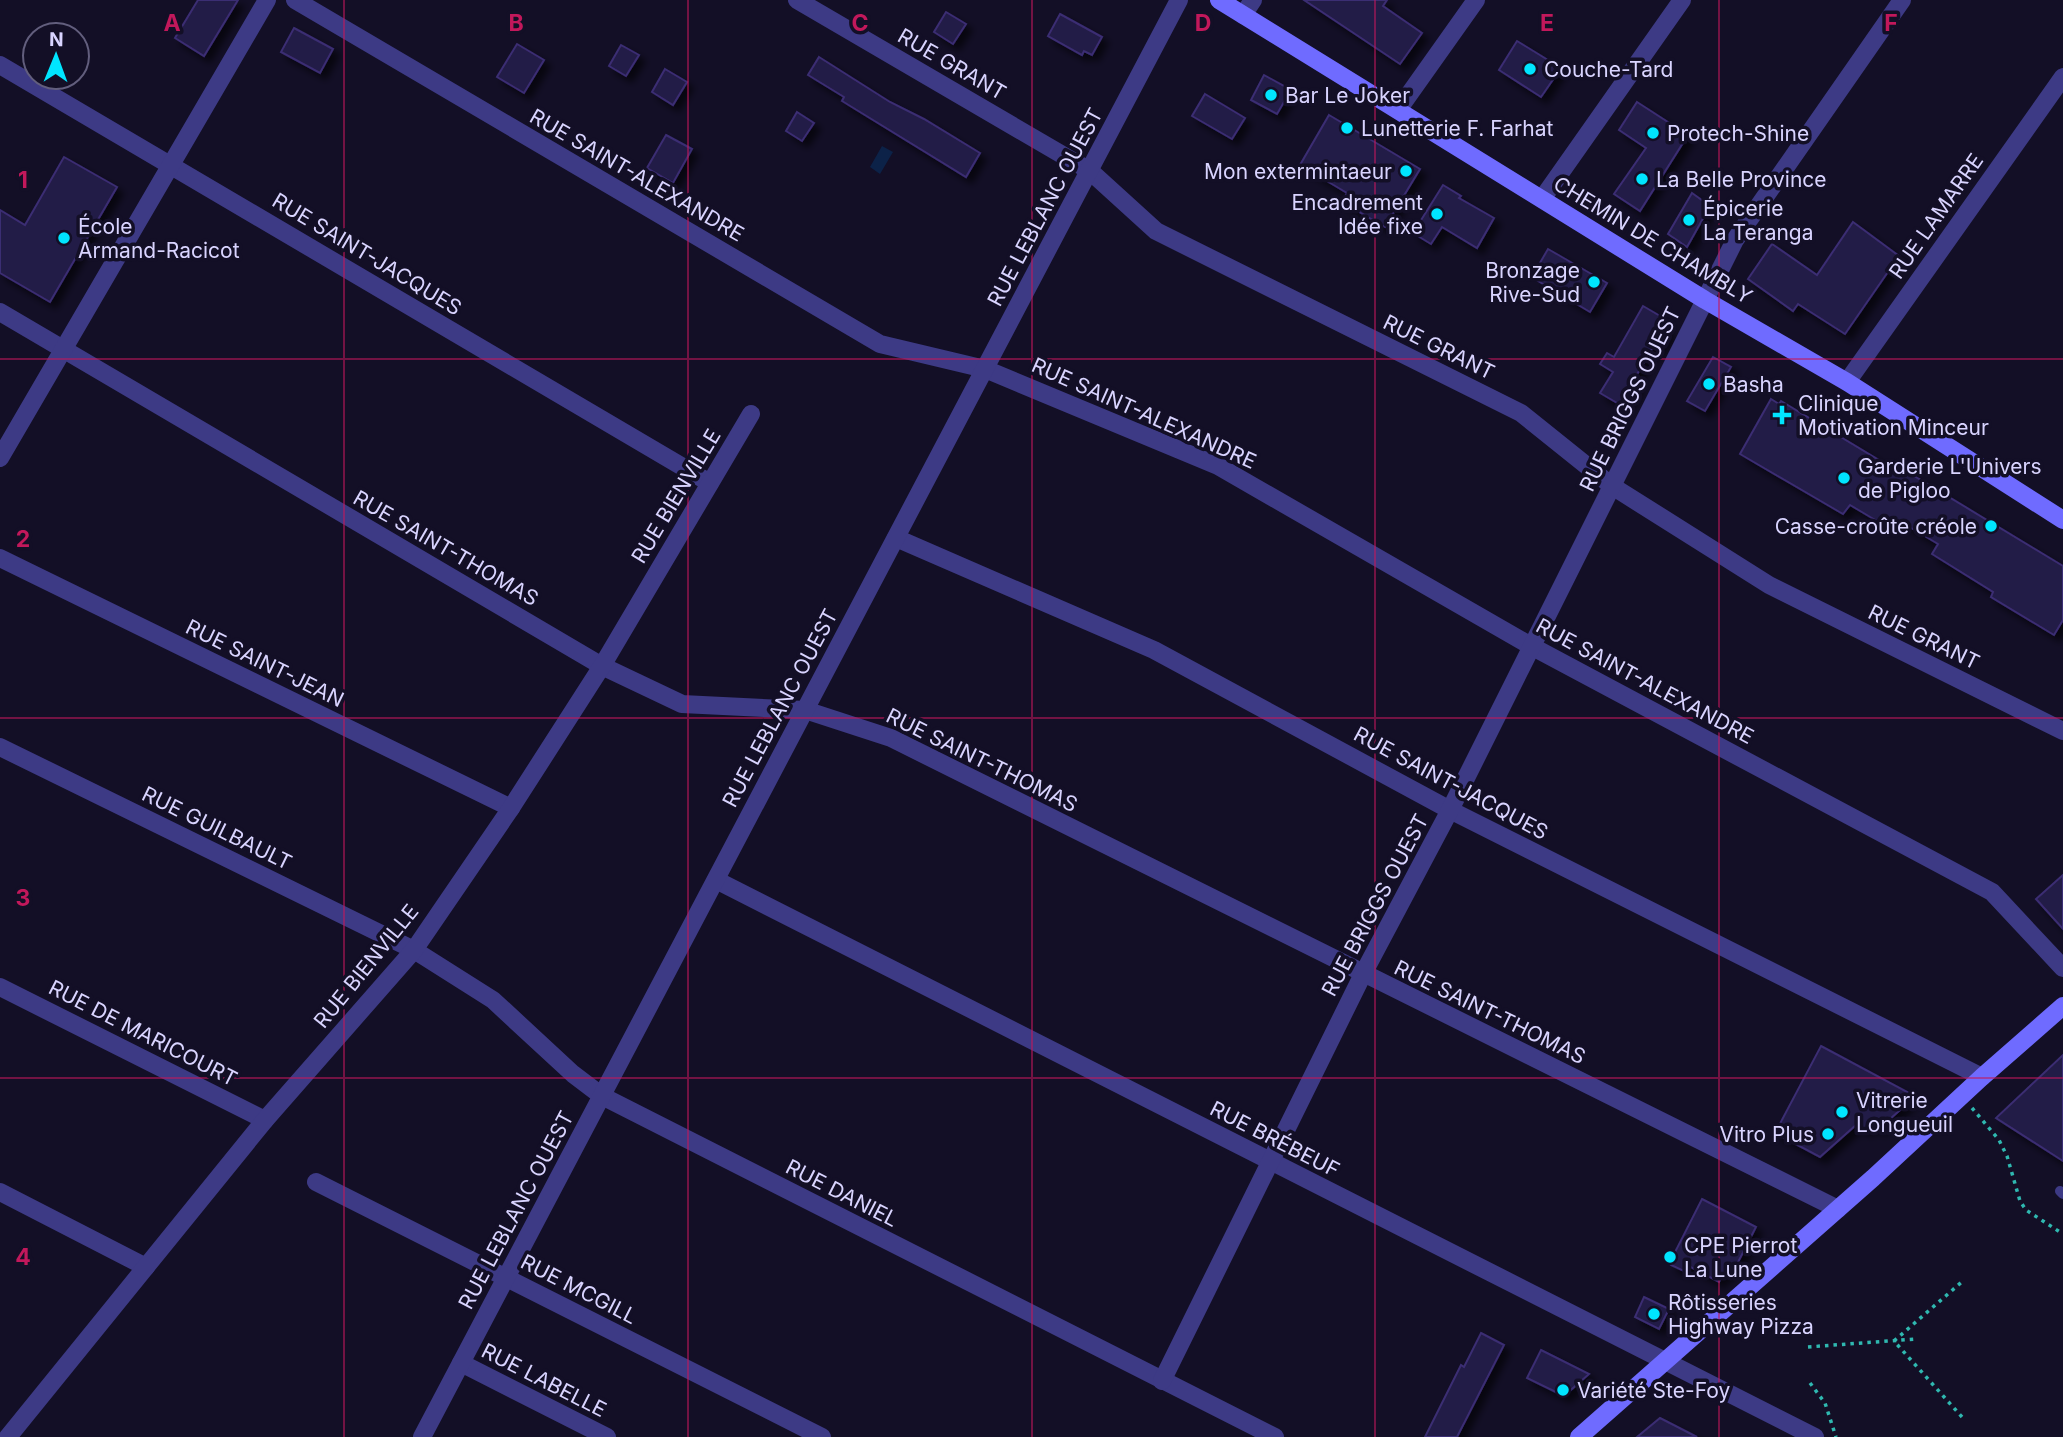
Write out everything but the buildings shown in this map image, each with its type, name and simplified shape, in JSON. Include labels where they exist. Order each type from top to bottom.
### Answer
[{"type":"main road","name":"CHEMIN DE CHAMBLY","points":[[1219,0],[1248,7],[1398,110],[1705,299],[1847,382],[2063,520]]},
{"type":"main road","points":[[1579,1437],[2063,1006]]},
{"type":"street","points":[[2,449],[63,350],[267,0]]},
{"type":"street","name":"RUE SAINT-ALEXANDRE","points":[[295,0],[880,344],[985,369],[1218,466],[1531,646],[1992,892],[2063,968]]},
{"type":"street","name":"RUE GRANT","points":[[797,0],[1090,171],[1156,231],[1521,413],[1612,486],[1769,585],[2063,731]]},
{"type":"street","name":"RUE LEBLANC OUEST","points":[[422,1437],[1178,0]]},
{"type":"street","points":[[1398,110],[1476,0]]},
{"type":"street","points":[[1542,200],[1682,0]]},
{"type":"street","name":"RUE BRIGGS OUEST","points":[[1162,1381],[1363,974],[1450,810],[1735,240],[1902,0]]},
{"type":"street","name":"RUE SAINT-JACQUES","points":[[0,65],[709,482]]},
{"type":"street","name":"RUE LAMARRE","points":[[1847,382],[2063,77]]},
{"type":"street","name":"RUE SAINT-THOMAS","points":[[0,312],[602,666],[682,704],[805,710],[891,738],[1838,1209]]},
{"type":"street","name":"RUE BIENVILLE","points":[[8,1437],[265,1120],[414,950],[511,808],[602,666],[751,414]]},
{"type":"street","name":"RUE SAINT-JACQUES","points":[[896,538],[1154,650],[1450,810],[1982,1077]]},
{"type":"street","name":"RUE SAINT-JEAN","points":[[0,558],[511,808]]},
{"type":"street","name":"RUE GUILBAULT","points":[[0,747],[414,950]]},
{"type":"street","name":"RUE BRÉBEUF","points":[[716,880],[1815,1437]]},
{"type":"street","name":"RUE DANIEL","points":[[414,950],[493,1000],[573,1074],[602,1096],[1275,1437]]},
{"type":"street","name":"RUE DE MARICOURT","points":[[0,986],[265,1120]]},
{"type":"street","name":"RUE MCGILL","points":[[316,1182],[822,1437]]},
{"type":"street","points":[[0,1192],[146,1266]]},
{"type":"street","name":"RUE LABELLE","points":[[461,1363],[607,1437]]},
{"type":"path","points":[[1961,1096],[1999,1140],[2007,1156],[2020,1201],[2026,1210],[2063,1234]]},
{"type":"path","points":[[1894,1341],[1964,1280]]},
{"type":"path","points":[[1808,1347],[1916,1339]]},
{"type":"path","points":[[1894,1341],[1962,1418]]},
{"type":"path","points":[[1810,1383],[1825,1403],[1836,1437]]},
{"type":"water","points":[[882,146],[893,152],[880,174],[870,167]]},
{"type":"place","name":"Couche-Tard","points":[[1530,69]]},
{"type":"place","name":"Bar Le Joker","points":[[1271,95]]},
{"type":"place","name":"Lunetterie F. Farhat","points":[[1347,128]]},
{"type":"place","name":"Protech-Shine","points":[[1653,133]]},
{"type":"place","name":"Mon extermintaeur","points":[[1406,171]]},
{"type":"place","name":"La Belle Province","points":[[1642,179]]},
{"type":"place","name":"Encadrement Idée fixe","points":[[1437,214]]},
{"type":"place","name":"Épicerie La Teranga","points":[[1689,220]]},
{"type":"place","name":"École Armand-Racicot","points":[[64,238]]},
{"type":"place","name":"Bronzage Rive-Sud","points":[[1594,282]]},
{"type":"place","name":"Basha","points":[[1709,384]]},
{"type":"place","name":"Clinique Motivation Minceur","points":[[1782,415]]},
{"type":"place","name":"Garderie L'Univers de Pigloo","points":[[1844,478]]},
{"type":"place","name":"Casse-croûte créole","points":[[1991,526]]},
{"type":"place","name":"Vitrerie Longueuil","points":[[1842,1112]]},
{"type":"place","name":"Vitro Plus","points":[[1828,1134]]},
{"type":"place","name":"CPE Pierrot La Lune","points":[[1670,1257]]},
{"type":"place","name":"Rôtisseries Highway Pizza","points":[[1654,1314]]},
{"type":"place","name":"Variété Ste-Foy","points":[[1563,1390]]}]
